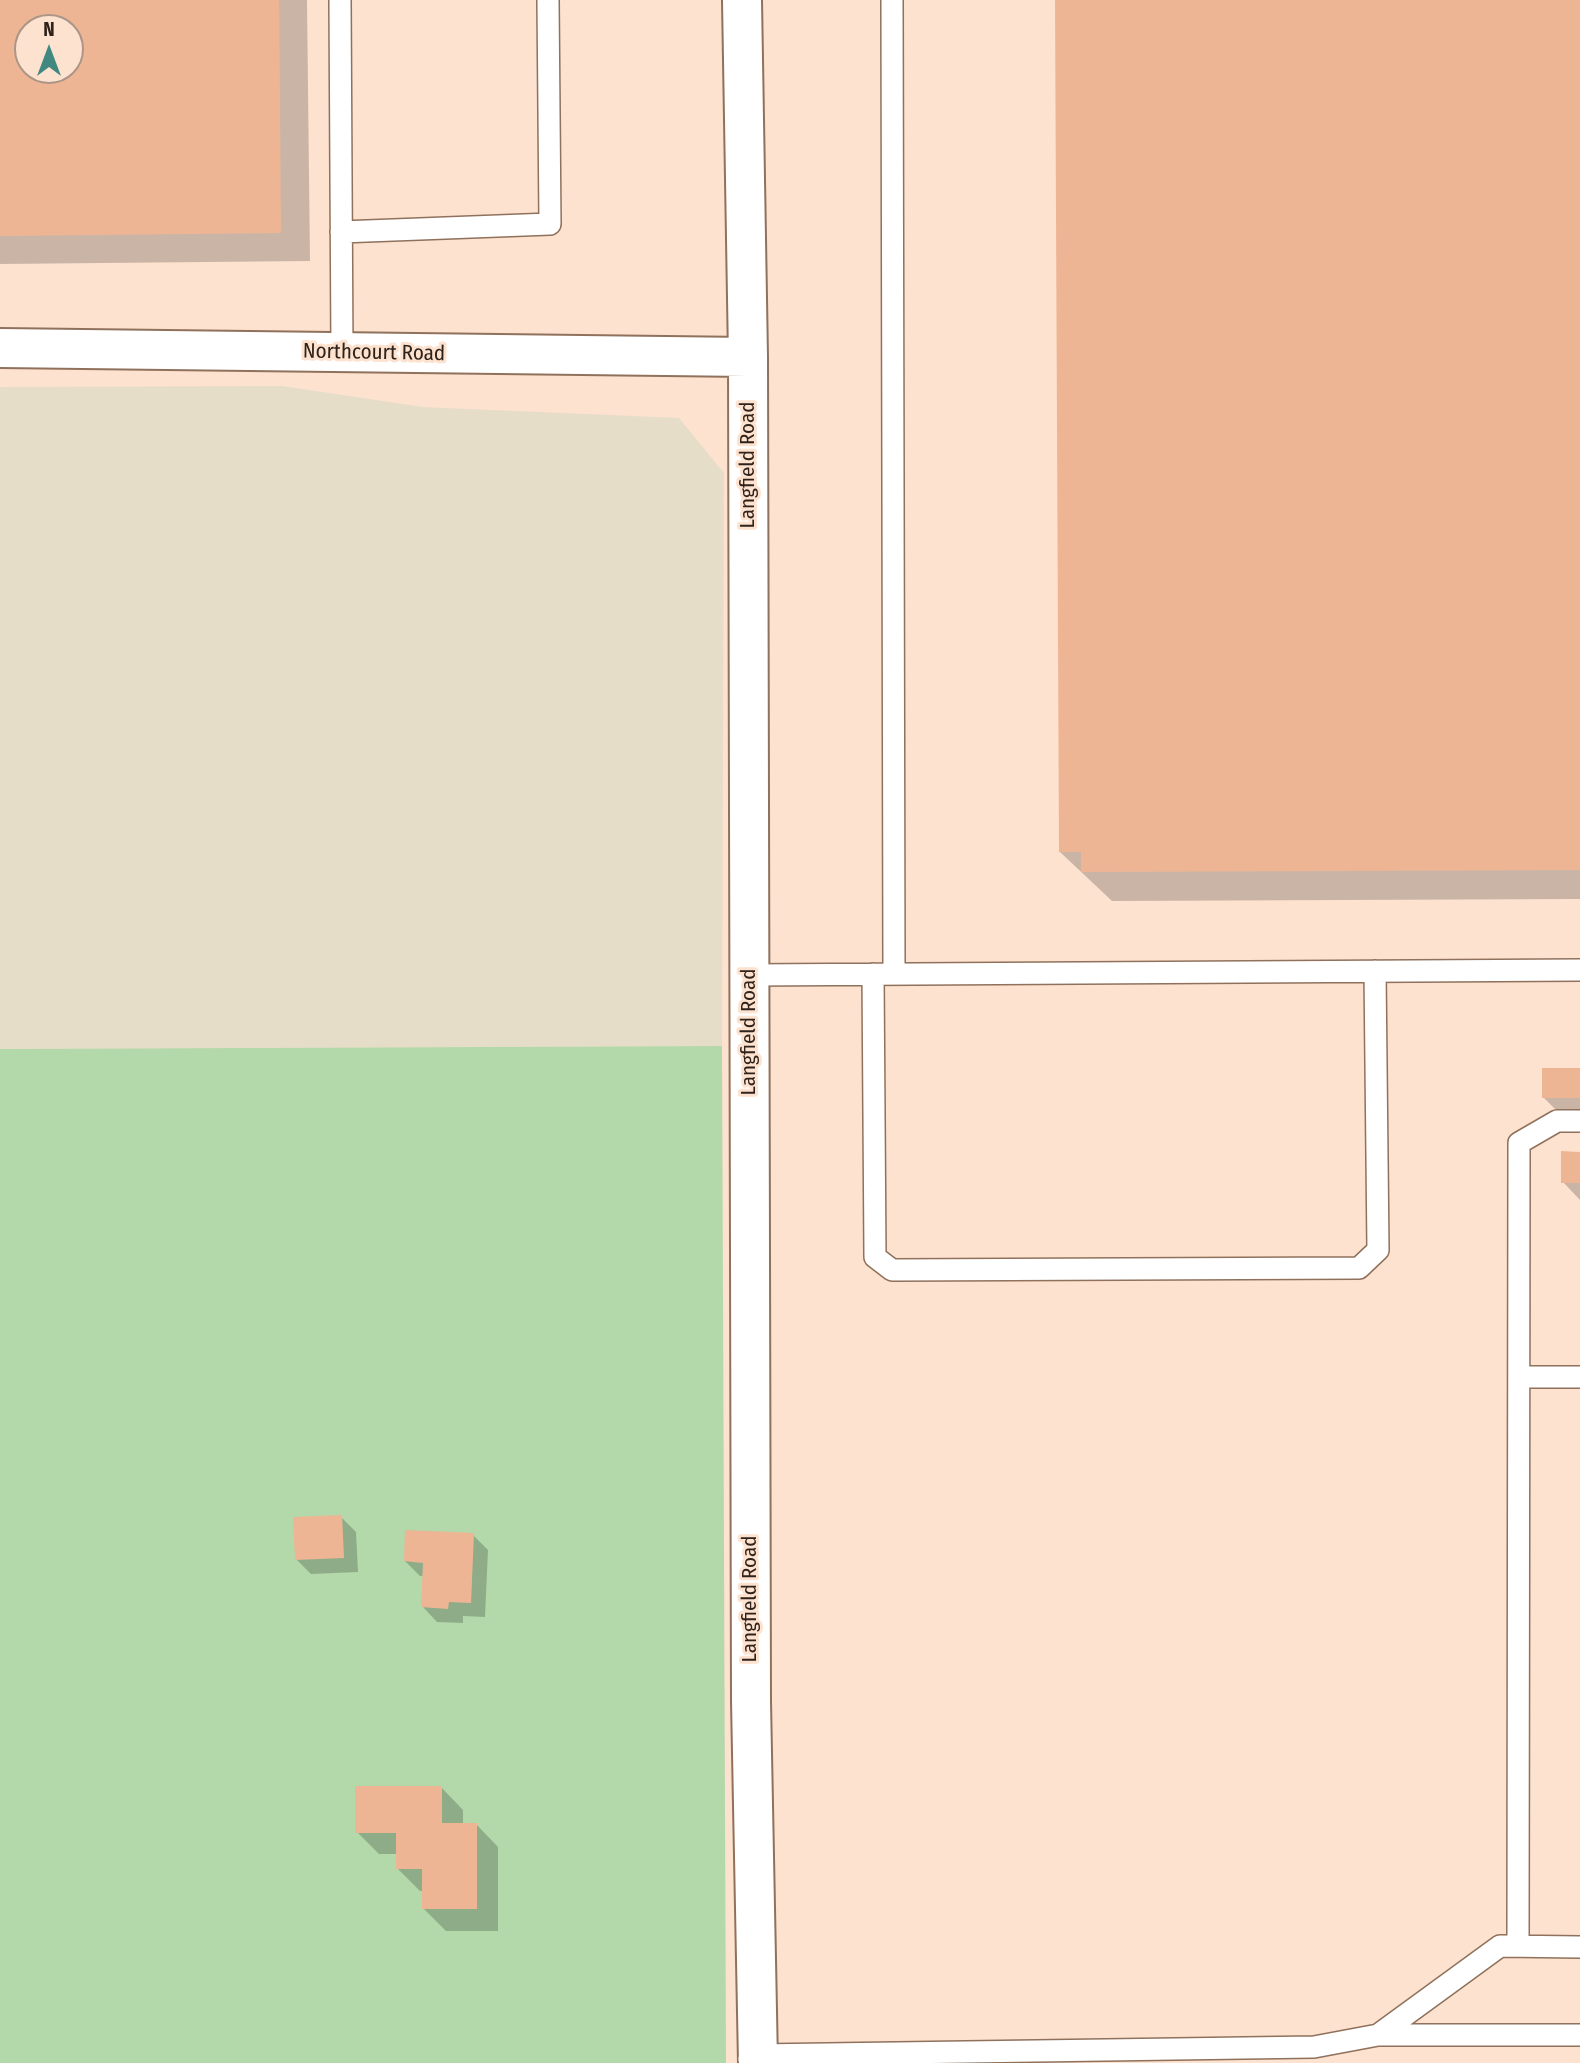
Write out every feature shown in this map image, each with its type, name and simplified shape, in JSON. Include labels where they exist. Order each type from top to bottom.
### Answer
[{"type":"street","name":"Langfield Road","points":[[742,0],[748,358],[752,2060]]},
{"type":"street","name":"Northcourt Road","points":[[0,348],[748,358]]},
{"type":"lane","points":[[340,0],[342,352]]},
{"type":"lane","points":[[341,232],[550,224],[548,0]]},
{"type":"lane","points":[[892,0],[894,974]]},
{"type":"lane","points":[[749,975],[1580,970]]},
{"type":"lane","points":[[873,974],[875,1256],[892,1270],[1359,1268],[1378,1250],[1375,971]]},
{"type":"lane","points":[[1518,1946],[1519,1143],[1557,1121],[1580,1121]]},
{"type":"lane","points":[[1519,1377],[1580,1377]]},
{"type":"lane","points":[[1378,2035],[1500,1946],[1580,1947]]},
{"type":"lane","points":[[752,2060],[1314,2047],[1378,2035],[1580,2035]]},
{"type":"shaded area","points":[[282,386],[423,407],[679,418],[724,473],[722,1046],[0,1049],[0,387]]},
{"type":"green space","points":[[722,1046],[726,2063],[0,2063],[0,1049]]},
{"type":"building","points":[[0,0],[279,0],[281,233],[0,236]]},
{"type":"building","points":[[1055,0],[1580,0],[1580,870],[1081,872],[1081,852],[1059,852]]},
{"type":"building","points":[[1542,1068],[1580,1068],[1580,1098],[1542,1098]]},
{"type":"building","points":[[1561,1151],[1580,1152],[1580,1183],[1561,1183]]},
{"type":"building","points":[[342,1515],[344,1558],[295,1560],[293,1517]]},
{"type":"building","points":[[405,1530],[474,1533],[471,1603],[449,1602],[448,1609],[421,1607],[423,1563],[404,1561]]},
{"type":"building","points":[[355,1786],[442,1786],[442,1823],[477,1823],[477,1909],[422,1909],[422,1869],[396,1869],[396,1833],[355,1833]]}]
